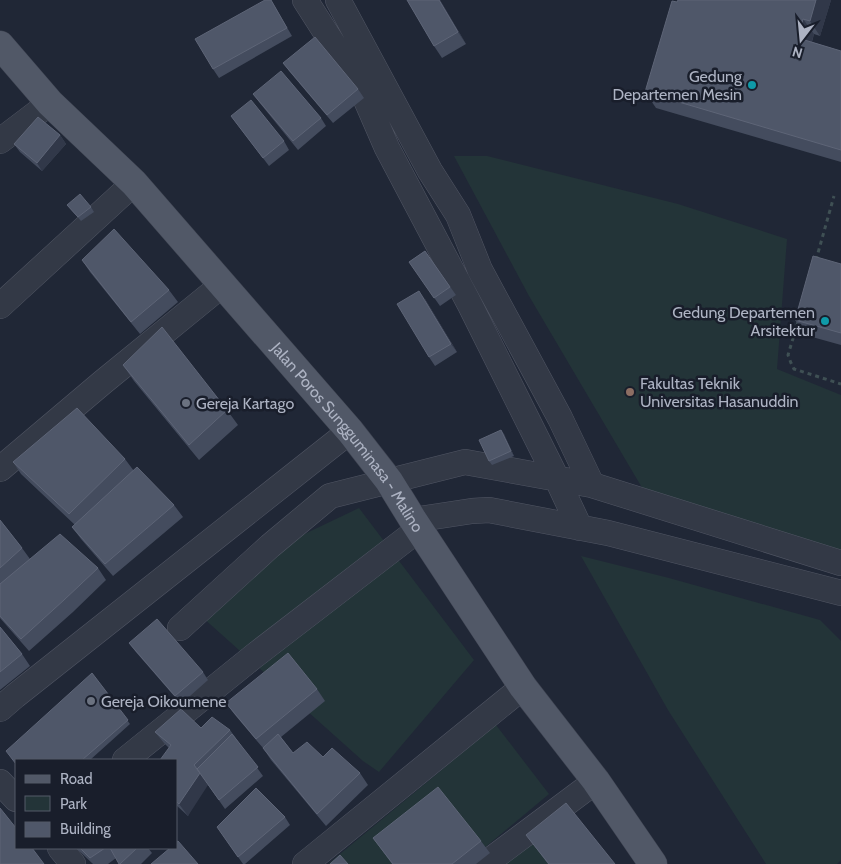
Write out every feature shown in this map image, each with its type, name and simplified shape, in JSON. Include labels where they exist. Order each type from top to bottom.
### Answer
[{"type":"main road","name":"Jalan Poros Sungguminasa - Malino","points":[[0,45],[50,102],[134,183],[350,431],[389,481],[523,687],[596,781],[653,864]]},
{"type":"street","points":[[305,0],[360,86],[387,148],[470,305],[580,528]]},
{"type":"street","points":[[338,0],[430,171],[458,214],[480,270],[560,418],[592,485]]},
{"type":"street","points":[[0,141],[50,102]]},
{"type":"street","points":[[0,306],[134,183]]},
{"type":"street","points":[[0,469],[222,284]]},
{"type":"street","points":[[0,709],[350,431]]},
{"type":"street","points":[[180,628],[270,546],[330,496],[465,462],[592,485],[841,563]]},
{"type":"street","points":[[126,759],[416,525],[472,511],[490,510],[608,533],[841,593]]},
{"type":"street","points":[[305,864],[523,687]]},
{"type":"street","points":[[485,864],[596,781]]},
{"type":"street","points":[[0,782],[15,798]]},
{"type":"street","points":[[61,849],[73,864]]},
{"type":"path","points":[[814,268],[834,196]]},
{"type":"path","points":[[798,321],[788,355],[794,369],[841,384]]},
{"type":"green space","points":[[454,156],[487,156],[678,204],[787,239],[777,369],[841,395],[841,553],[651,503],[529,296]]},
{"type":"green space","points":[[359,508],[474,660],[379,772],[363,761],[192,608],[271,550]]},
{"type":"green space","points":[[581,556],[669,578],[820,620],[841,641],[841,860],[837,864],[766,864],[668,710]]},
{"type":"green space","points":[[496,725],[549,794],[465,864],[328,864]]},
{"type":"green space","points":[[566,814],[604,864],[504,864]]},
{"type":"building","points":[[265,0],[271,0],[287,28],[213,69],[195,39]]},
{"type":"building","points":[[407,0],[439,0],[458,32],[434,46]]},
{"type":"building","name":"Gedung Departemen Mesin","points":[[678,0],[816,0],[810,21],[803,19],[798,38],[841,51],[841,150],[645,92],[672,1],[677,2]]},
{"type":"building","points":[[315,37],[358,89],[327,115],[283,63]]},
{"type":"building","points":[[281,71],[321,118],[293,141],[253,94]]},
{"type":"building","points":[[251,100],[284,141],[263,158],[231,116]]},
{"type":"building","points":[[38,117],[60,135],[37,163],[14,144]]},
{"type":"building","points":[[80,194],[91,207],[78,217],[67,205]]},
{"type":"building","points":[[114,229],[169,290],[131,322],[82,260]]},
{"type":"building","points":[[425,251],[450,287],[434,298],[409,262]]},
{"type":"building","points":[[813,256],[841,264],[841,333],[795,320]]},
{"type":"building","points":[[419,291],[451,344],[429,357],[397,304]]},
{"type":"building","name":"Gereja Kartago","points":[[162,327],[227,410],[189,445],[123,365]]},
{"type":"building","points":[[77,408],[125,459],[69,514],[13,462]]},
{"type":"building","points":[[501,430],[511,451],[489,461],[479,440]]},
{"type":"building","points":[[137,467],[174,505],[105,564],[72,527]]},
{"type":"building","points":[[0,520],[22,548],[0,568]]},
{"type":"building","points":[[60,534],[98,568],[21,639],[0,616],[0,584]]},
{"type":"building","points":[[157,619],[203,672],[175,696],[129,643]]},
{"type":"building","points":[[0,627],[22,654],[0,672]]},
{"type":"building","points":[[288,653],[317,689],[256,739],[226,703]]},
{"type":"building","name":"Gereja Oikoumene","points":[[92,673],[128,720],[83,759],[15,759],[15,763],[6,751]]},
{"type":"building","points":[[181,709],[201,728],[212,717],[230,730],[194,765],[200,773],[179,804],[178,759],[161,759],[171,745],[155,732]]},
{"type":"building","points":[[232,734],[258,767],[219,800],[197,769]]},
{"type":"building","points":[[278,734],[293,753],[307,742],[323,757],[332,748],[360,773],[317,814],[263,748]]},
{"type":"building","points":[[438,787],[481,841],[452,864],[393,864],[373,838]]},
{"type":"building","points":[[256,788],[285,817],[238,857],[217,827]]},
{"type":"building","points":[[566,803],[615,864],[549,864],[526,835]]},
{"type":"building","points":[[0,808],[15,827],[15,849],[33,849],[44,864],[0,864]]},
{"type":"building","points":[[178,841],[198,864],[151,864],[169,849],[178,849]]},
{"type":"building","points":[[81,849],[104,849],[90,858]]},
{"type":"building","points":[[111,849],[136,849],[120,864]]},
{"type":"building","points":[[340,855],[348,864],[330,864]]},
{"type":"place","name":"Gedung Departemen Mesin","points":[[752,85]]},
{"type":"place","name":"Gedung Departemen Arsitektur","points":[[825,321]]},
{"type":"place","name":"Fakultas Teknik Universitas Hasanuddin","points":[[630,392]]},
{"type":"place","name":"Gereja Kartago","points":[[186,403]]},
{"type":"place","name":"Gereja Oikoumene","points":[[91,701]]}]
